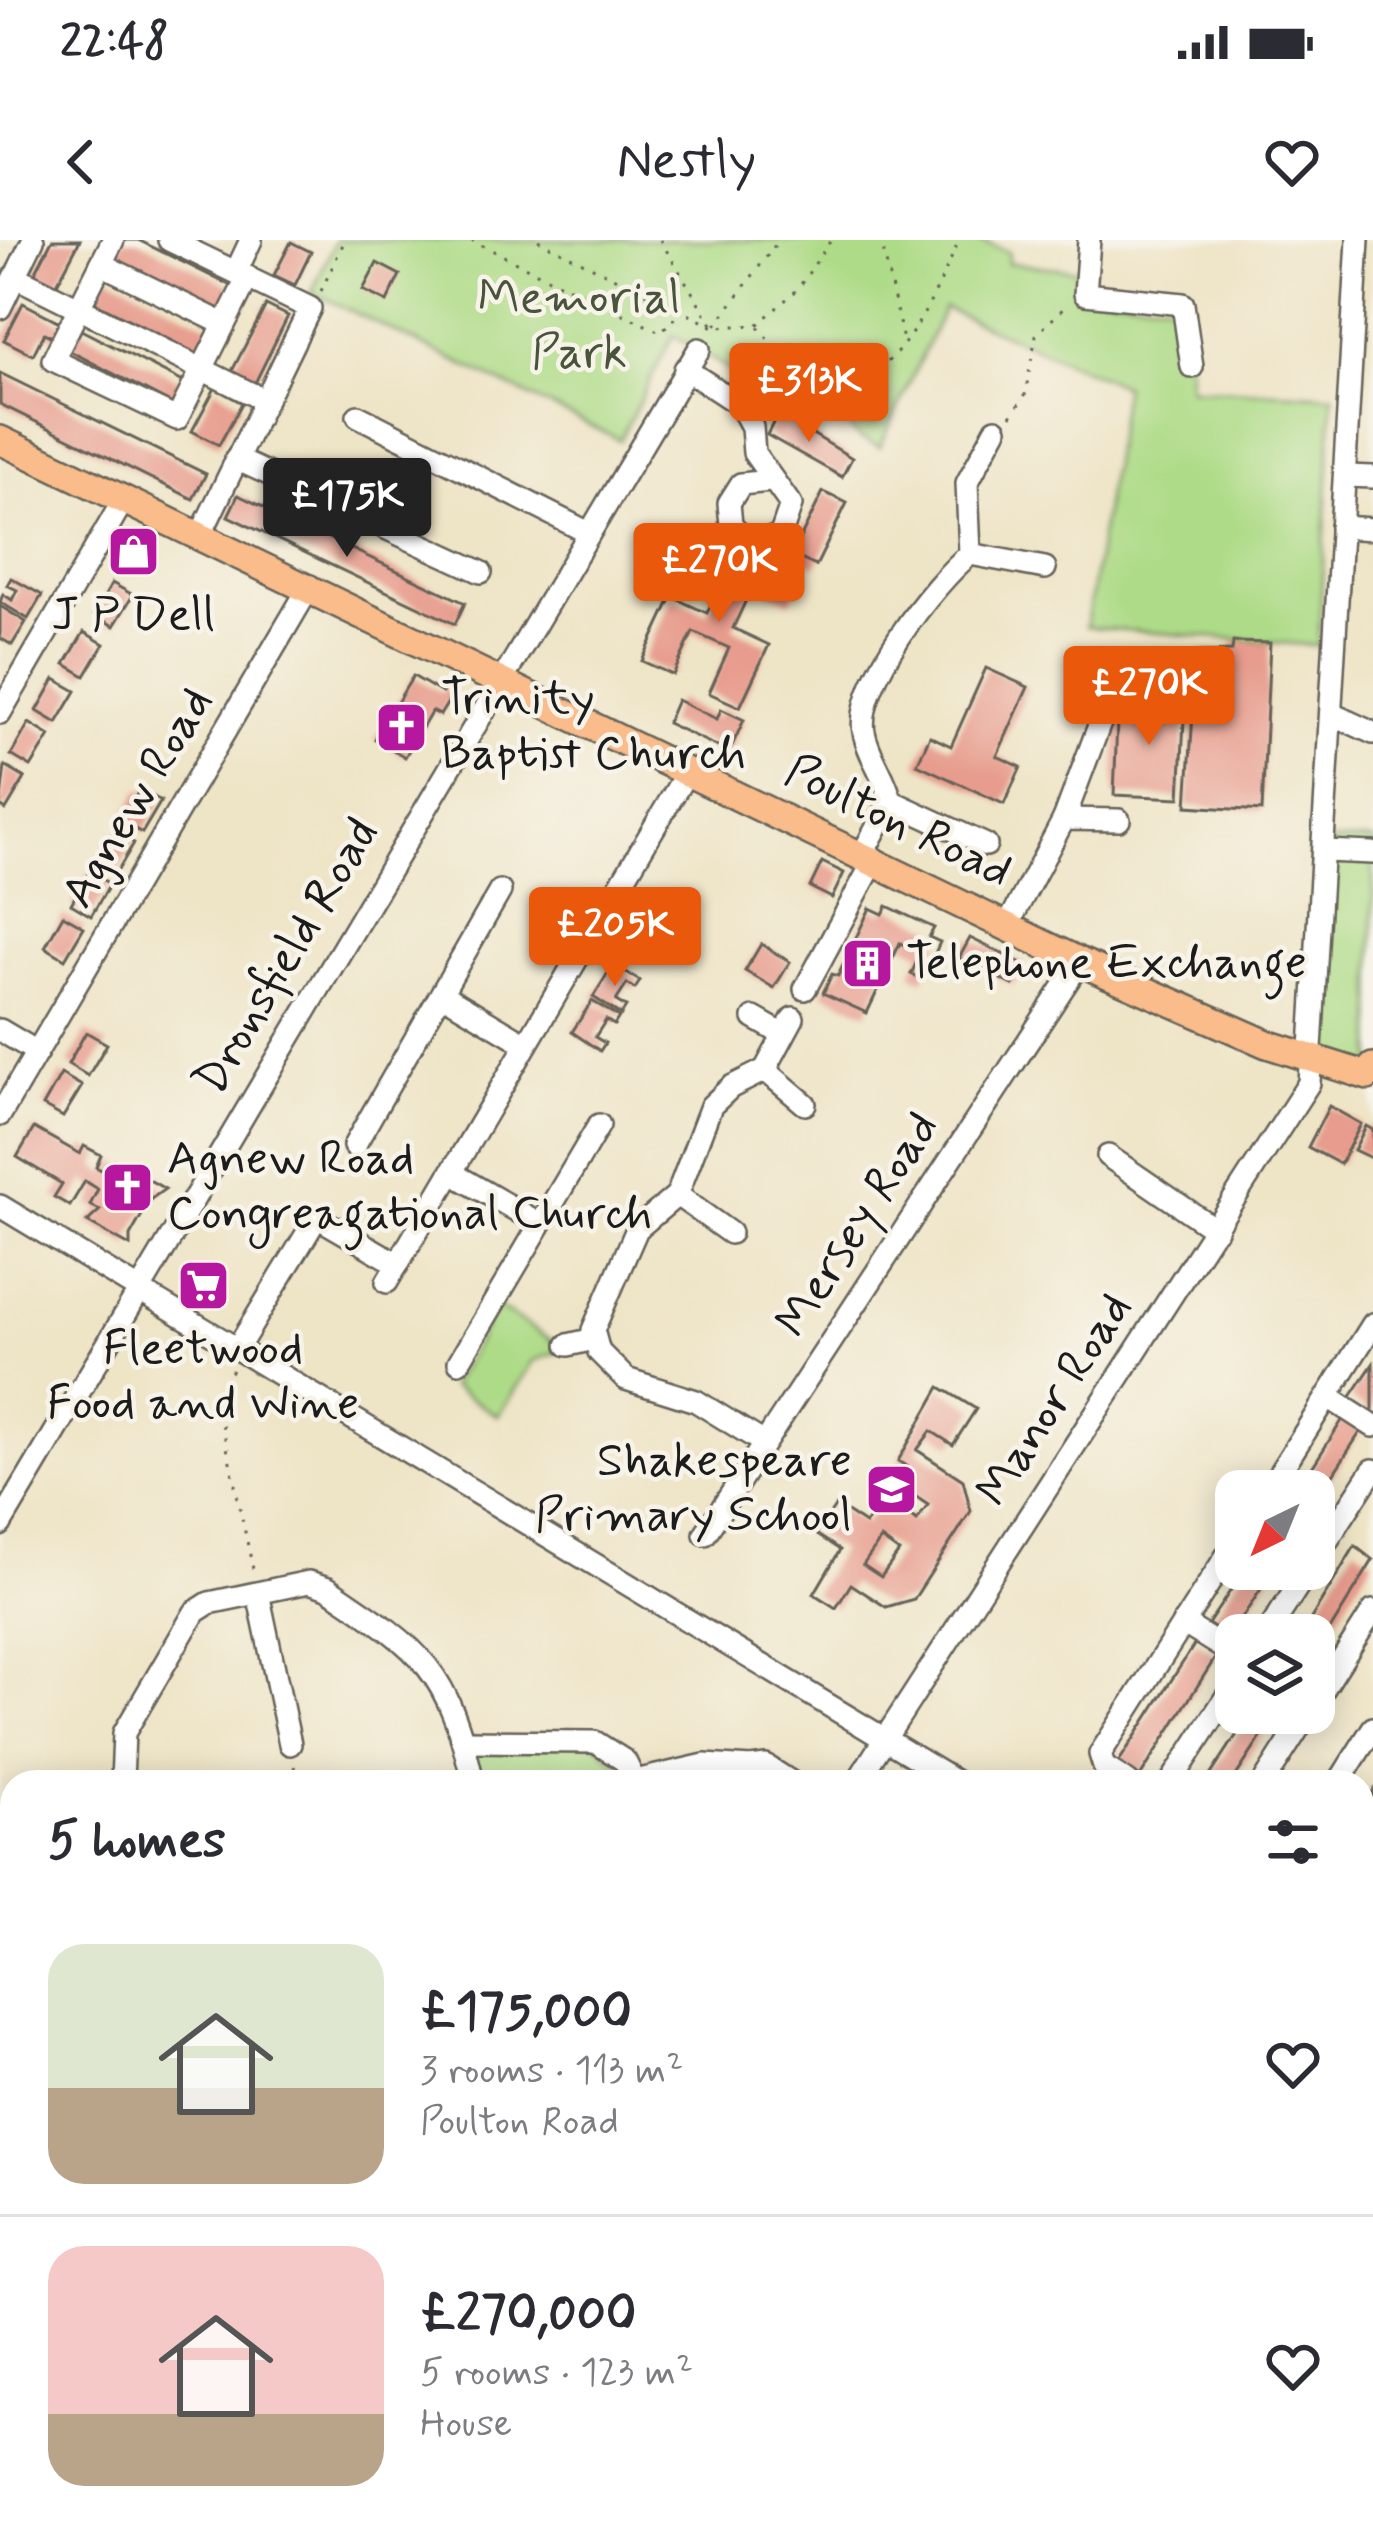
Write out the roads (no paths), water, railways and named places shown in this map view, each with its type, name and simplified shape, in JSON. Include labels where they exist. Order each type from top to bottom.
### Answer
[{"type":"main road","name":"Poulton Road","points":[[0,440],[869,856],[1080,962],[1267,1044],[1371,1075]]},
{"type":"street","points":[[113,240],[53,360],[177,419],[224,324],[251,240]]},
{"type":"street","points":[[169,240],[310,308],[200,536]]},
{"type":"street","points":[[1089,240],[1085,294],[1183,304],[1192,367]]},
{"type":"street","name":"Manor Road","points":[[864,1770],[1309,1083],[1341,527],[1365,280],[1358,240]]},
{"type":"street","points":[[0,308],[30,241]]},
{"type":"street","points":[[101,264],[224,324]]},
{"type":"street","points":[[16,277],[264,400]]},
{"type":"street","name":"Dronsfield Road","points":[[0,1525],[699,349]]},
{"type":"street","points":[[685,369],[740,405],[752,427],[754,453],[770,481]]},
{"type":"street","points":[[358,416],[587,532]]},
{"type":"street","points":[[805,989],[891,801],[864,732],[865,707],[918,603],[970,554],[967,483],[996,429]]},
{"type":"street","points":[[236,459],[481,572]]},
{"type":"street","points":[[1346,476],[1373,477]]},
{"type":"street","points":[[0,713],[123,500]]},
{"type":"street","points":[[1341,527],[1373,529]]},
{"type":"street","points":[[970,554],[1045,568]]},
{"type":"street","name":"Agnew Road","points":[[0,1115],[310,586]]},
{"type":"street","points":[[1008,925],[1064,819],[1109,699]]},
{"type":"street","points":[[1332,714],[1373,734]]},
{"type":"street","points":[[240,1350],[317,1217],[393,1273],[688,770]]},
{"type":"street","points":[[891,801],[986,845]]},
{"type":"street","points":[[1064,819],[1119,820]]},
{"type":"street","points":[[1324,851],[1373,853]]},
{"type":"street","points":[[354,1146],[500,891]]},
{"type":"street","name":"Mersey Road","points":[[705,1534],[1080,962]]},
{"type":"street","points":[[442,994],[526,1044]]},
{"type":"street","points":[[754,1018],[788,1026],[765,1070],[731,1087],[711,1106],[677,1195],[638,1228],[618,1279],[599,1307],[594,1339],[610,1367],[626,1379],[696,1401],[764,1443]]},
{"type":"street","points":[[0,1030],[37,1052]]},
{"type":"street","points":[[765,1070],[805,1104]]},
{"type":"street","points":[[458,1362],[599,1124]]},
{"type":"street","points":[[1108,1156],[1216,1230]]},
{"type":"street","points":[[452,1173],[540,1224]]},
{"type":"street","points":[[677,1195],[730,1233]]},
{"type":"street","points":[[0,1206],[936,1770]]},
{"type":"street","points":[[1281,1470],[1373,1324]]},
{"type":"street","points":[[568,1346],[594,1339]]},
{"type":"street","points":[[1328,1397],[1373,1426]]},
{"type":"street","points":[[1335,1529],[1373,1470]]},
{"type":"street","points":[[1107,1770],[1100,1754],[1215,1574]]},
{"type":"street","points":[[122,1770],[124,1733],[195,1612],[317,1582],[405,1640],[442,1682],[469,1770]]},
{"type":"street","points":[[258,1593],[290,1744]]},
{"type":"street","points":[[1335,1670],[1373,1610]]},
{"type":"street","points":[[1184,1623],[1215,1643]]},
{"type":"street","points":[[1180,1770],[1215,1715]]},
{"type":"street","points":[[1347,1770],[1373,1728]]},
{"type":"street","points":[[1272,1770],[1295,1734]]},
{"type":"street","points":[[463,1741],[595,1742],[625,1761],[629,1770]]},
{"type":"street","points":[[683,1770],[705,1765],[726,1770]]},
{"type":"place","name":"J P Dell","points":[[133,552]]},
{"type":"place","name":"Trinity Baptist Church","points":[[402,727]]},
{"type":"place","name":"Telephone Exchange","points":[[867,963]]},
{"type":"place","name":"Agnew Road Congreagational Church","points":[[128,1187]]},
{"type":"place","name":"Fleetwood Food and Wine","points":[[203,1286]]},
{"type":"place","name":"Shakespeare Primary School","points":[[891,1489]]},
{"type":"park label","name":"Memorial Park","points":[[579,326]]}]
